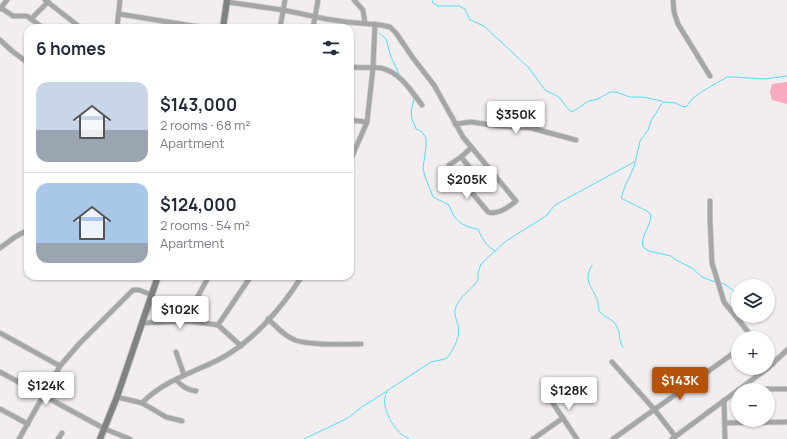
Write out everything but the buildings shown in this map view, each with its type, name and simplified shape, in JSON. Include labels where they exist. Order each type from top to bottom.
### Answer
[{"type":"street","points":[[7,0],[0,9],[13,16],[24,16],[38,24]]},
{"type":"street","points":[[118,24],[120,0]]},
{"type":"street","points":[[281,24],[284,0]]},
{"type":"street","points":[[314,24],[318,0]]},
{"type":"street","points":[[354,0],[363,10],[365,23]]},
{"type":"street","points":[[674,0],[674,12],[678,24],[710,76]]},
{"type":"street","points":[[31,19],[47,1],[75,24]]},
{"type":"street","points":[[224,24],[227,1],[315,17],[386,26],[396,33],[434,85],[454,124],[471,148],[516,201],[506,209],[493,213],[486,210],[458,176],[449,168],[449,165],[471,148]]},
{"type":"street","points":[[119,14],[181,24]]},
{"type":"street","points":[[354,152],[367,122],[375,24]]},
{"type":"street","points":[[0,40],[24,60]]},
{"type":"street","points":[[354,67],[381,68],[394,73],[411,90],[422,105]]},
{"type":"street","points":[[354,120],[367,122]]},
{"type":"street","points":[[454,124],[471,122],[531,128],[576,140]]},
{"type":"street","points":[[461,157],[475,174],[486,184]]},
{"type":"street","points":[[710,201],[712,263],[724,302],[747,331]]},
{"type":"street","points":[[0,248],[24,232]]},
{"type":"street","points":[[100,439],[117,397],[157,280]]},
{"type":"street","points":[[188,321],[193,305],[207,280]]},
{"type":"street","points":[[218,325],[248,280]]},
{"type":"street","points":[[142,403],[157,390],[184,375],[216,361],[241,346],[288,297],[299,280]]},
{"type":"street","points":[[19,439],[60,366],[79,344],[133,290],[139,290],[152,295]]},
{"type":"street","points":[[268,319],[284,334],[295,340],[309,343],[362,344]]},
{"type":"street","points":[[142,323],[188,321],[218,325],[241,346]]},
{"type":"street","points":[[0,333],[60,366]]},
{"type":"street","points":[[775,362],[787,350]]},
{"type":"street","points":[[176,352],[184,375]]},
{"type":"street","points":[[613,439],[731,355]]},
{"type":"street","points":[[612,362],[654,409],[674,438],[731,395]]},
{"type":"street","points":[[0,372],[105,429],[130,439]]},
{"type":"street","points":[[747,383],[758,375]]},
{"type":"street","points":[[176,380],[183,387],[196,391]]},
{"type":"street","points":[[775,389],[787,389]]},
{"type":"street","points":[[546,393],[577,439]]},
{"type":"street","points":[[117,397],[142,403],[166,416],[182,421]]},
{"type":"street","points":[[724,400],[725,439]]},
{"type":"street","points":[[0,408],[28,424]]},
{"type":"street","points":[[532,439],[563,418]]},
{"type":"street","points":[[725,423],[787,422]]},
{"type":"street","points":[[58,439],[62,432]]},
{"type":"shaded area","points":[[787,82],[787,104],[772,100],[770,92],[772,84]]},
{"type":"waterway","points":[[432,0],[433,3],[438,6],[459,6],[465,9],[470,20],[484,26],[529,68],[545,90],[559,97],[572,112],[589,101],[598,99],[610,92],[616,92],[630,97],[643,97],[662,101]]},
{"type":"waterway","points":[[379,33],[386,39],[391,57],[400,76]]},
{"type":"waterway","points":[[715,282],[702,277],[692,268],[671,256],[649,251],[643,247],[642,243],[651,219],[651,215],[647,211],[621,198],[634,167],[640,141],[648,130],[651,121],[663,102],[676,103],[686,107],[693,98],[727,77],[765,79],[787,76]]},
{"type":"waterway","points":[[412,96],[414,99],[411,111],[412,119],[416,129],[422,132],[426,138],[423,168],[433,197],[449,205],[453,215],[459,222],[467,227],[478,229],[485,242],[495,251]]},
{"type":"waterway","points":[[304,439],[348,418],[363,406],[431,362],[448,357],[455,346],[459,333],[455,310],[459,301],[478,280],[478,273],[481,264],[506,241],[546,216],[555,205],[634,162]]},
{"type":"waterway","points":[[592,265],[589,270],[588,279],[597,299],[599,310],[603,315],[616,324],[623,347]]},
{"type":"waterway","points":[[721,283],[731,289]]},
{"type":"waterway","points":[[387,392],[385,402],[388,414],[397,430],[409,439]]}]
